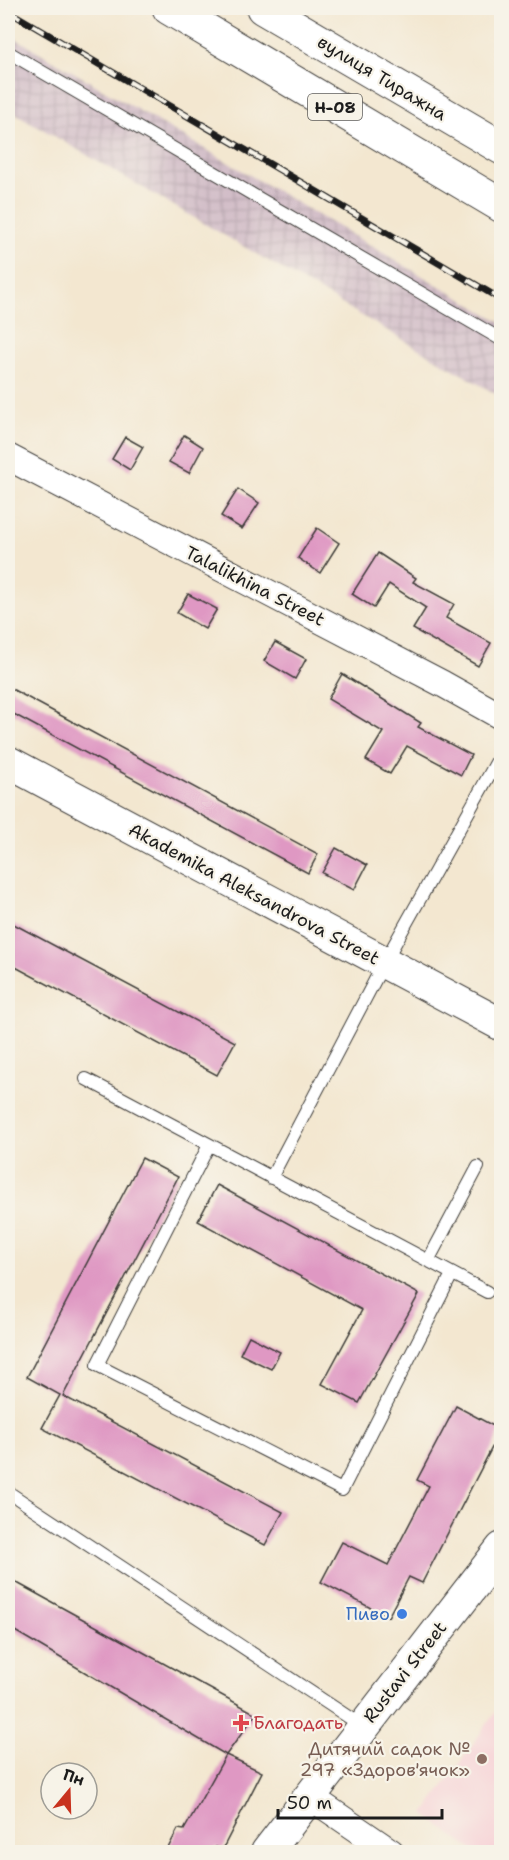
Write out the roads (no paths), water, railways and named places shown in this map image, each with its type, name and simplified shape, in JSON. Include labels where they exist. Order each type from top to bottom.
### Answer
[{"type":"main road","name":"Н-08","points":[[169,8],[501,206]]},
{"type":"main road","name":"вулиця Тиражна","points":[[263,8],[501,148]]},
{"type":"street","name":"Talalikhina Street","points":[[8,457],[443,684],[501,717]]},
{"type":"street","name":"Akademika Aleksandrova Street","points":[[8,762],[501,1024]]},
{"type":"street","name":"Rustavi Street","points":[[267,1852],[501,1548]]},
{"type":"street","points":[[309,1796],[391,1852]]},
{"type":"lane","points":[[8,52],[501,340]]},
{"type":"lane","points":[[271,1178],[384,963],[501,752]]},
{"type":"lane","points":[[86,1079],[487,1292]]},
{"type":"lane","points":[[209,1145],[97,1365],[342,1490],[452,1274]]},
{"type":"lane","points":[[428,1261],[478,1167]]},
{"type":"lane","points":[[8,1492],[362,1726]]},
{"type":"railway","points":[[8,11],[502,300]]},
{"type":"place","name":"Пиво","points":[[402,1614]]},
{"type":"place","name":"Благодать","points":[[241,1723]]},
{"type":"place","name":"Дитячий садок № 297 «Здоров'ячок»","points":[[482,1759]]}]
